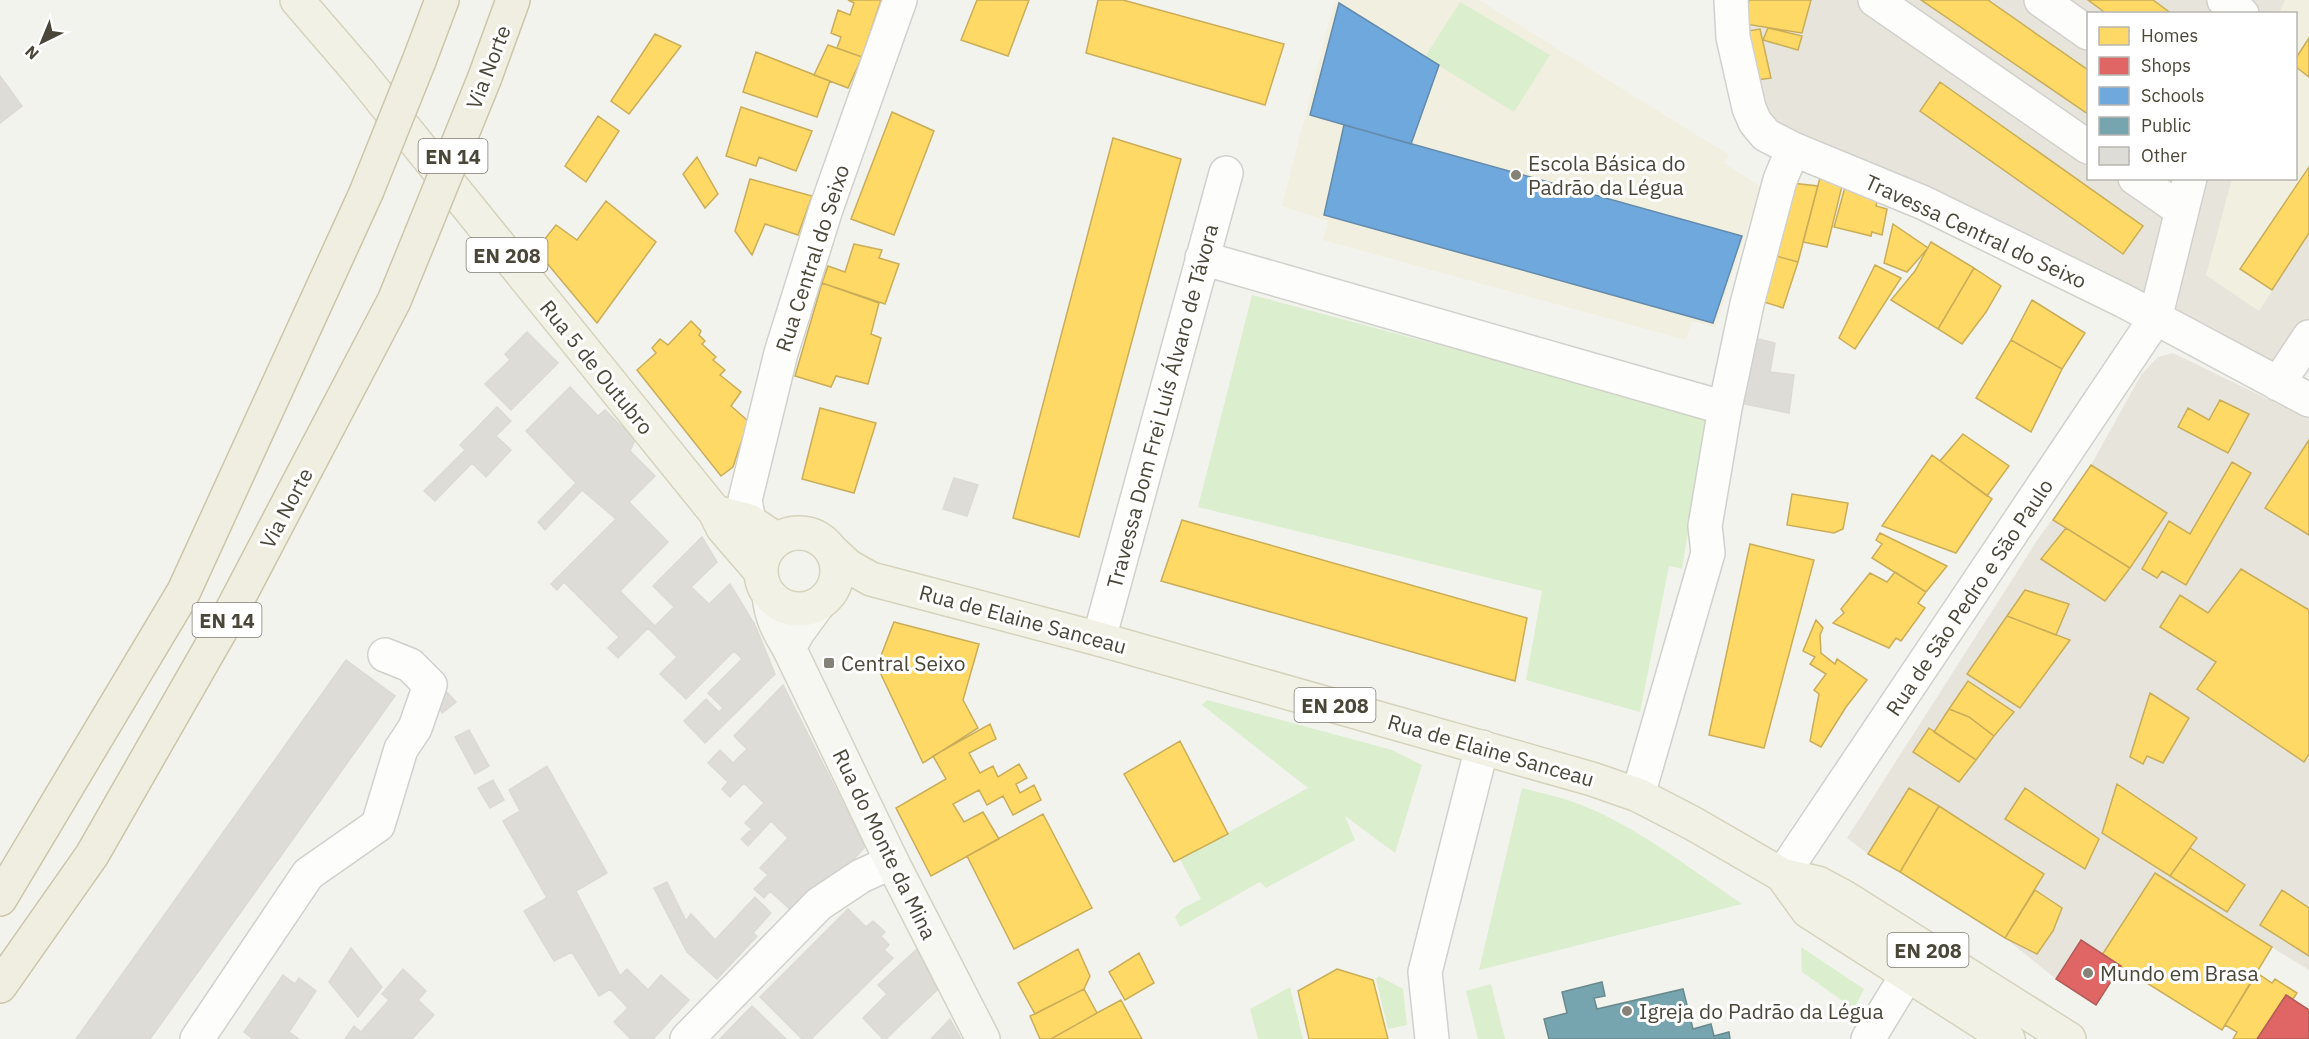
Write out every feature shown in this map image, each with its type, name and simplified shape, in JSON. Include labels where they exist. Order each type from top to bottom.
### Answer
[{"type":"highway","name":"EN 14","points":[[0,899],[184,591],[366,193],[442,0]]},
{"type":"highway","name":"Via Norte","points":[[0,986],[92,855],[231,612],[394,301],[485,77],[513,0]]},
{"type":"main road","name":"Rua 5 de Outubro","points":[[297,0],[359,72],[715,512],[723,528],[765,584]]},
{"type":"main road","points":[[715,512],[749,521],[777,540],[762,560],[765,584]]},
{"type":"main road","name":"EN 208","points":[[777,540],[788,534],[804,533],[813,535],[832,551]]},
{"type":"main road","points":[[789,648],[798,632],[835,587],[838,574],[837,562],[832,551]]},
{"type":"main road","name":"Rua de Elaine Sanceau","points":[[832,551],[848,566],[871,579],[1099,639],[1482,747],[1638,795],[1694,824],[1782,875],[1818,883],[1844,897],[2068,1039]]},
{"type":"main road","points":[[822,602],[847,585],[871,579]]},
{"type":"main road","name":"EN 208","points":[[765,584],[778,604],[791,609],[804,610],[822,602]]},
{"type":"main road","name":"Rua do Monte da Mina","points":[[765,584],[774,622],[789,648],[892,862],[983,1039]]},
{"type":"main road","name":"Rua de Elaine Sanceau","points":[[1782,875],[1808,911],[2008,1039]]},
{"type":"street","name":"Rua Central do Seixo","points":[[749,521],[745,500],[781,353],[826,209],[900,0]]},
{"type":"street","name":"Travessa Central do Seixo","points":[[1731,0],[1733,37],[1752,115],[1766,135],[1793,149],[1924,203],[2124,301],[2309,400]]},
{"type":"street","points":[[1875,0],[2087,146]]},
{"type":"street","points":[[2041,0],[2087,32]]},
{"type":"street","points":[[2224,0],[2239,12]]},
{"type":"street","points":[[1638,795],[1708,553],[1705,526],[1725,408],[1750,292],[1780,180],[1793,149]]},
{"type":"street","name":"Travessa Dom Frei Luís Álvaro de Távora","points":[[1099,639],[1227,173]]},
{"type":"street","points":[[2138,180],[2181,210]]},
{"type":"street","points":[[2155,319],[2189,180]]},
{"type":"street","points":[[1202,258],[1725,408]]},
{"type":"street","name":"Rua de São Pedro e São Paulo","points":[[1782,875],[2155,319]]},
{"type":"street","points":[[2278,384],[2309,337]]},
{"type":"street","points":[[197,1039],[308,874],[378,825],[401,749],[415,728],[430,685],[410,665],[385,655]]},
{"type":"street","points":[[1432,1039],[1425,972],[1482,747]]},
{"type":"street","points":[[687,1039],[819,904],[861,876],[892,862]]},
{"type":"street","points":[[1868,1039],[1907,975]]},
{"type":"shaded area","name":"Escola Básica do Padrão da Légua","points":[[1337,0],[1479,0],[1729,155],[1724,163],[1761,187],[1715,328],[1692,321],[1686,340],[1323,240],[1328,221],[1282,206],[1333,6]]},
{"type":"shaded area","points":[[1731,0],[2309,0],[2309,335],[2278,384],[1752,115]]},
{"type":"shaded area","points":[[2285,0],[2309,0],[2309,233],[2259,311],[2206,275],[2232,180],[2297,180],[2297,12],[2279,12]]},
{"type":"shaded area","points":[[2173,353],[2309,419],[2309,970],[2271,947],[2222,1030],[2121,966],[2096,1005],[2056,979],[2005,938],[1868,854],[1847,838],[2036,542],[2091,465],[2141,375],[2158,357]]},
{"type":"green space","points":[[1460,2],[1550,55],[1514,112],[1425,57]]},
{"type":"green space","points":[[1252,295],[1707,417],[1682,569],[1669,566],[1640,712],[1526,680],[1542,591],[1198,507]]},
{"type":"green space","points":[[1207,700],[1392,750],[1422,765],[1395,853],[1345,816],[1355,840],[1266,888],[1260,882],[1180,927],[1175,917],[1183,908],[1201,899],[1180,859],[1308,788],[1202,705]]},
{"type":"green space","points":[[1522,788],[1571,801],[1616,821],[1660,847],[1742,904],[1479,970]]},
{"type":"green space","points":[[1801,947],[1864,989],[1854,1009],[1802,972]]},
{"type":"green space","points":[[1379,976],[1403,989],[1407,1025],[1388,1029],[1376,979]]},
{"type":"green space","points":[[1491,984],[1505,1039],[1478,1039],[1466,991]]},
{"type":"green space","points":[[1290,987],[1303,1039],[1258,1039],[1250,1009]]},
{"type":"building: Homes","points":[[848,0],[881,0],[862,57],[837,48],[841,37],[831,33],[838,10],[850,15],[854,3]]},
{"type":"building: Homes","points":[[977,0],[1029,0],[1008,56],[961,40]]},
{"type":"building: Homes","points":[[1098,0],[1123,0],[1284,44],[1265,105],[1086,53]]},
{"type":"building: Homes","points":[[1749,0],[1811,0],[1802,33],[1745,24]]},
{"type":"building: Homes","points":[[1921,0],[1988,0],[2087,69],[2087,113]]},
{"type":"building: Homes","points":[[2088,0],[2153,0],[2169,12],[2104,12]]},
{"type":"building: Homes","points":[[1768,28],[1802,36],[1798,50],[1763,40]]},
{"type":"building: Homes","points":[[1760,29],[1771,78],[1757,80],[1748,31]]},
{"type":"building: Homes","points":[[655,34],[681,46],[629,114],[611,101]]},
{"type":"building: Homes","points":[[2309,38],[2309,77],[2297,68],[2297,56]]},
{"type":"building: Homes","points":[[828,45],[862,57],[848,88],[814,75]]},
{"type":"building: Homes","points":[[756,52],[830,81],[817,117],[743,92]]},
{"type":"building: Homes","points":[[1940,82],[2143,226],[2123,254],[1920,111]]},
{"type":"building: Homes","points":[[741,107],[812,131],[796,171],[759,157],[756,166],[726,156]]},
{"type":"building: Homes","points":[[892,112],[934,131],[894,235],[851,219]]},
{"type":"building: Homes","points":[[598,116],[619,131],[586,182],[565,166]]},
{"type":"building: Homes","points":[[1113,138],[1181,159],[1079,537],[1013,518]]},
{"type":"building: Homes","points":[[697,157],[718,194],[705,208],[683,174]]},
{"type":"building: Homes","points":[[2309,167],[2309,233],[2272,290],[2240,269]]},
{"type":"building: Homes","points":[[1822,170],[1844,178],[1827,247],[1803,242]]},
{"type":"building: Homes","points":[[750,179],[812,196],[798,235],[765,224],[752,255],[735,231]]},
{"type":"building: Homes","points":[[1847,180],[1879,193],[1876,206],[1887,209],[1882,235],[1872,232],[1871,236],[1834,227]]},
{"type":"building: Homes","points":[[1792,183],[1818,186],[1798,262],[1776,256]]},
{"type":"building: Homes","points":[[606,201],[656,242],[597,323],[536,250],[556,225],[577,240]]},
{"type":"building: Homes","points":[[1893,224],[1928,248],[1907,272],[1884,263]]},
{"type":"building: Homes","points":[[1931,242],[1974,268],[1938,329],[1891,300],[1915,271]]},
{"type":"building: Homes","points":[[854,244],[882,250],[879,258],[899,264],[885,304],[822,283],[828,266],[845,272]]},
{"type":"building: Homes","points":[[1769,254],[1798,262],[1783,308],[1758,300]]},
{"type":"building: Homes","points":[[1875,265],[1901,278],[1855,349],[1839,338]]},
{"type":"building: Homes","points":[[1974,268],[2001,286],[1986,312],[1962,344],[1938,329]]},
{"type":"building: Homes","points":[[822,283],[879,303],[871,334],[881,338],[868,384],[836,376],[831,387],[795,376]]},
{"type":"building: Homes","points":[[2032,300],[2085,333],[2062,369],[2011,340]]},
{"type":"building: Homes","points":[[691,321],[701,331],[699,335],[705,341],[702,344],[716,357],[713,360],[725,370],[720,375],[741,392],[731,406],[748,421],[733,467],[721,476],[637,370],[656,353],[652,348],[660,339],[668,345]]},
{"type":"building: Homes","points":[[2011,340],[2062,369],[2031,432],[1976,398]]},
{"type":"building: Homes","points":[[2220,400],[2249,414],[2228,453],[2178,427],[2188,408],[2209,420]]},
{"type":"building: Homes","points":[[820,408],[876,423],[854,493],[802,479]]},
{"type":"building: Homes","points":[[1963,434],[2009,466],[1987,496],[1940,461]]},
{"type":"building: Homes","points":[[2309,440],[2309,535],[2265,508]]},
{"type":"building: Homes","points":[[1932,455],[1992,499],[1956,553],[1882,526]]},
{"type":"building: Homes","points":[[2232,462],[2251,473],[2186,585],[2162,571],[2157,578],[2142,569],[2169,521],[2190,534]]},
{"type":"building: Homes","points":[[2091,465],[2167,513],[2130,568],[2053,520]]},
{"type":"building: Homes","points":[[1792,494],[1848,503],[1843,529],[1834,533],[1787,525]]},
{"type":"building: Homes","points":[[1182,520],[1527,618],[1515,681],[1161,581]]},
{"type":"building: Homes","points":[[2066,528],[2130,568],[2105,601],[2041,559]]},
{"type":"building: Homes","points":[[1880,533],[1947,566],[1926,592],[1872,558],[1882,544],[1876,540]]},
{"type":"building: Homes","points":[[1750,544],[1814,560],[1764,748],[1709,735]]},
{"type":"building: Homes","points":[[2241,569],[2309,610],[2309,754],[2304,762],[2197,689],[2216,662],[2160,627],[2180,595],[2208,613]]},
{"type":"building: Homes","points":[[1895,572],[1926,592],[1918,603],[1925,608],[1901,641],[1896,638],[1889,648],[1833,623],[1844,613],[1841,609],[1870,573],[1887,582]]},
{"type":"building: Homes","points":[[2025,590],[2069,604],[2056,635],[2007,616]]},
{"type":"building: Homes","points":[[2007,616],[2070,640],[2020,708],[1967,674]]},
{"type":"building: Homes","points":[[1816,620],[1823,628],[1820,635],[1821,653],[1835,664],[1837,659],[1867,680],[1846,707],[1821,747],[1810,741],[1819,694],[1814,690],[1826,674],[1810,664],[1815,657],[1803,651]]},
{"type":"building: Homes","points":[[894,622],[979,644],[963,700],[978,728],[923,763],[877,666]]},
{"type":"building: Homes","points":[[1968,681],[2014,712],[1994,736],[1969,717],[1949,709]]},
{"type":"building: Homes","points":[[2150,693],[2189,718],[2163,763],[2147,756],[2143,764],[2130,757]]},
{"type":"building: Homes","points":[[1949,709],[1969,717],[1994,736],[1976,760],[1934,732]]},
{"type":"building: Homes","points":[[990,724],[996,739],[969,753],[980,773],[993,766],[998,777],[1019,764],[1027,778],[1016,784],[1020,793],[1034,785],[1041,800],[1013,815],[1003,796],[987,805],[979,790],[953,804],[964,822],[983,812],[999,839],[931,876],[896,808],[946,779],[933,756]]},
{"type":"building: Homes","points":[[1929,728],[1976,760],[1959,782],[1913,752]]},
{"type":"building: Homes","points":[[1180,741],[1228,834],[1174,862],[1124,774]]},
{"type":"building: Homes","points":[[2117,784],[2197,838],[2170,876],[2102,833]]},
{"type":"building: Homes","points":[[1909,788],[1939,806],[1900,872],[1868,854]]},
{"type":"building: Homes","points":[[2025,788],[2099,839],[2085,869],[2005,819]]},
{"type":"building: Homes","points":[[1939,806],[2044,874],[2005,938],[1900,872]]},
{"type":"building: Homes","points":[[1043,814],[1092,908],[1014,949],[967,856]]},
{"type":"building: Homes","points":[[2190,848],[2245,885],[2227,912],[2170,876]]},
{"type":"building: Homes","points":[[2155,873],[2272,947],[2222,1030],[2102,955]]},
{"type":"building: Homes","points":[[2035,890],[2062,908],[2053,931],[2037,954],[2005,938]]},
{"type":"building: Homes","points":[[2282,890],[2309,908],[2309,956],[2260,925]]},
{"type":"building: Homes","points":[[1078,949],[1090,976],[1084,989],[1035,1014],[1018,983]]},
{"type":"building: Homes","points":[[1139,953],[1154,983],[1125,1000],[1109,972]]},
{"type":"building: Homes","points":[[1337,969],[1373,980],[1388,1039],[1309,1039],[1298,991]]},
{"type":"building: Homes","points":[[2257,973],[2272,983],[2275,979],[2297,993],[2293,999],[2286,995],[2257,1039],[2233,1039],[2237,1032],[2225,1025]]},
{"type":"building: Homes","points":[[1084,989],[1097,1013],[1051,1039],[1040,1039],[1030,1016]]},
{"type":"building: Homes","points":[[1121,1000],[1142,1039],[1051,1039],[1097,1013]]},
{"type":"building: Shops","name":"Mundo em Brasa","points":[[2081,940],[2121,966],[2096,1005],[2056,979]]},
{"type":"building: Shops","points":[[2286,995],[2309,1010],[2309,1039],[2257,1039]]},
{"type":"building: Schools","points":[[1339,3],[1439,65],[1411,144],[1310,115]]},
{"type":"building: Schools","points":[[1344,125],[1742,236],[1713,323],[1324,215]]},
{"type":"building: Public","name":"Igreja do Padrão da Légua","points":[[1602,982],[1605,996],[1594,998],[1597,1009],[1683,989],[1693,1029],[1711,1024],[1714,1036],[1729,1032],[1730,1039],[1549,1039],[1544,1019],[1567,1013],[1562,992]]},
{"type":"building: Other","points":[[0,76],[22,106],[0,123]]},
{"type":"building: Other","points":[[527,332],[558,363],[511,410],[485,384],[510,360],[505,354]]},
{"type":"building: Other","points":[[1754,338],[1775,343],[1770,372],[1794,375],[1789,413],[1740,403]]},
{"type":"building: Other","points":[[570,387],[598,416],[605,410],[635,440],[630,451],[655,476],[629,502],[668,542],[620,591],[655,626],[674,607],[653,586],[702,537],[717,562],[691,587],[709,604],[730,584],[755,625],[775,674],[705,743],[684,721],[706,699],[719,712],[723,708],[708,693],[742,659],[734,651],[686,699],[660,674],[677,657],[648,628],[618,658],[608,648],[619,637],[564,582],[557,590],[551,584],[616,519],[582,490],[545,530],[538,522],[576,483],[526,431]]},
{"type":"building: Other","points":[[497,407],[511,421],[496,436],[511,450],[486,477],[472,463],[435,501],[424,491],[465,450],[460,445]]},
{"type":"building: Other","points":[[954,478],[978,485],[967,516],[943,509]]},
{"type":"building: Other","points":[[346,660],[395,696],[150,1039],[76,1039]]},
{"type":"building: Other","points":[[783,685],[865,847],[827,889],[794,913],[770,891],[764,898],[754,889],[768,875],[760,868],[788,838],[771,821],[748,846],[741,839],[752,829],[745,823],[764,803],[744,783],[730,797],[722,789],[728,782],[708,763],[720,750],[733,763],[747,749],[734,736]]},
{"type":"building: Other","points":[[441,686],[456,702],[442,713],[434,693]]},
{"type":"building: Other","points":[[469,730],[489,766],[475,774],[455,737]]},
{"type":"building: Other","points":[[547,766],[607,873],[576,891],[620,976],[627,969],[648,990],[661,975],[689,1000],[653,1039],[631,1039],[614,1022],[628,1008],[610,989],[599,996],[572,952],[554,961],[524,911],[547,898],[503,821],[520,811],[509,790]]},
{"type":"building: Other","points":[[493,780],[504,800],[490,808],[478,788]]},
{"type":"building: Other","points":[[667,882],[686,921],[691,914],[715,940],[755,897],[771,913],[753,933],[757,936],[717,979],[687,952],[654,888]]},
{"type":"building: Other","points":[[848,909],[866,927],[873,921],[885,932],[881,936],[889,945],[884,950],[893,958],[811,1039],[802,1039],[760,997]]},
{"type":"building: Other","points":[[351,948],[382,987],[358,1017],[329,982]]},
{"type":"building: Other","points":[[917,949],[937,990],[886,1039],[883,1039],[863,1018],[887,994],[878,985]]},
{"type":"building: Other","points":[[403,969],[426,991],[418,1000],[434,1015],[412,1039],[345,1039],[354,1026],[361,1032],[389,1000],[382,994]]},
{"type":"building: Other","points":[[283,975],[295,984],[299,978],[316,991],[289,1032],[299,1039],[253,1039],[244,1032]]},
{"type":"building: Other","points":[[752,1006],[786,1039],[720,1039]]},
{"type":"building: Other","points":[[950,1019],[961,1039],[931,1039]]},
{"type":"place","name":"Escola Básica do Padrão da Légua","points":[[1516,175]]},
{"type":"place","name":"Central Seixo","points":[[829,663]]},
{"type":"place","name":"Mundo em Brasa","points":[[2088,973]]},
{"type":"place","name":"Igreja do Padrão da Légua","points":[[1627,1011]]}]
